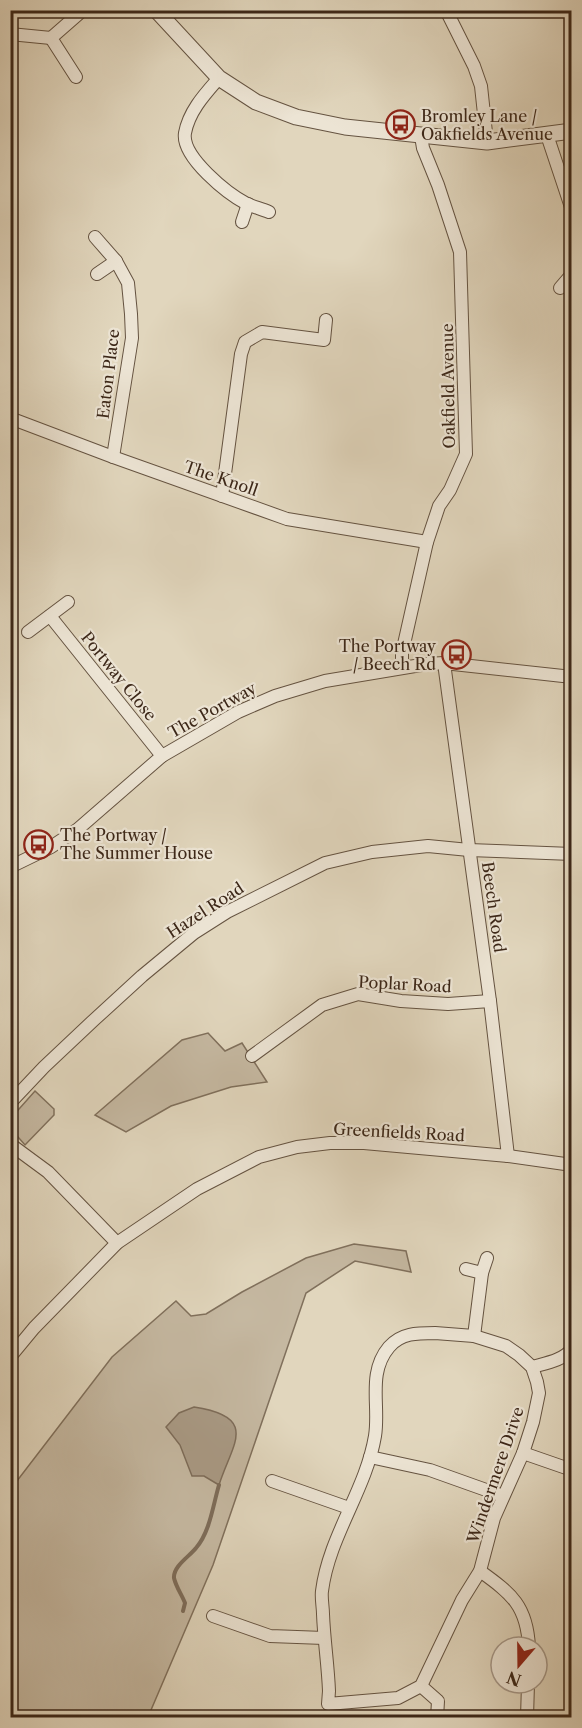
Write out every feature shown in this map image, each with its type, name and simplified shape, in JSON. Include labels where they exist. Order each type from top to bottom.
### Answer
[{"type":"street","points":[[10,33],[51,38],[83,10]]},
{"type":"street","points":[[156,10],[219,78],[256,102],[296,117],[345,127],[487,142],[572,131]]},
{"type":"street","points":[[446,10],[474,66],[481,86],[487,142]]},
{"type":"street","points":[[51,38],[76,77]]},
{"type":"street","points":[[219,78],[195,106],[184,134],[188,149],[201,167],[222,188],[248,204],[269,212]]},
{"type":"street","points":[[547,135],[572,210]]},
{"type":"street","name":"Oakfield Avenue","points":[[402,667],[402,653],[427,542],[439,506],[450,490],[466,454],[460,252],[423,148],[421,136]]},
{"type":"street","points":[[242,222],[248,204]]},
{"type":"street","name":"Eaton Place","points":[[95,237],[116,261],[128,283],[132,338],[113,457]]},
{"type":"street","points":[[97,274],[116,261]]},
{"type":"street","points":[[560,288],[572,274]]},
{"type":"street","points":[[222,496],[241,354],[245,342],[262,332],[324,340],[326,320]]},
{"type":"street","name":"The Knoll","points":[[10,418],[287,519],[427,542]]},
{"type":"street","points":[[28,632],[68,602]]},
{"type":"street","name":"Portway Close","points":[[50,616],[162,756]]},
{"type":"street","name":"The Portway","points":[[10,867],[51,847],[78,828],[162,756],[238,712],[275,696],[325,681],[402,667],[444,663],[572,677]]},
{"type":"street","name":"Beech Road","points":[[444,663],[490,1000],[508,1156]]},
{"type":"street","name":"Hazel Road","points":[[10,1103],[44,1067],[142,976],[194,933],[227,912],[325,863],[372,852],[428,846],[572,854]]},
{"type":"street","name":"Poplar Road","points":[[255,1048],[322,1005],[358,994],[401,1001],[448,1004],[490,1000]]},
{"type":"street","name":"Greenfields Road","points":[[10,1357],[34,1328],[117,1243],[196,1189],[259,1157],[297,1147],[330,1143],[364,1143],[508,1156],[572,1165]]},
{"type":"street","points":[[10,1144],[48,1172],[117,1243]]},
{"type":"street","points":[[474,1336],[482,1273],[487,1258]]},
{"type":"street","points":[[466,1269],[482,1273]]},
{"type":"street","points":[[324,1718],[328,1704],[328,1671],[322,1592],[333,1548],[370,1457],[375,1435],[376,1377],[390,1346],[400,1338],[411,1334],[474,1336],[506,1346],[519,1354],[532,1367],[554,1361],[572,1349]]},
{"type":"street","name":"Windermere Drive","points":[[421,1686],[462,1600],[480,1571],[503,1496],[523,1453],[539,1393],[532,1367]]},
{"type":"street","points":[[523,1453],[572,1470]]},
{"type":"street","points":[[370,1457],[430,1470],[503,1496]]},
{"type":"street","points":[[272,1481],[349,1508]]},
{"type":"street","points":[[480,1571],[503,1587],[518,1602],[525,1616],[527,1635]]},
{"type":"street","points":[[213,1616],[270,1636],[324,1638]]},
{"type":"street","points":[[328,1704],[399,1698],[421,1686],[438,1701],[437,1718]]},
{"type":"street","points":[[528,1695],[528,1718]]},
{"type":"shaded area","points":[[208,1033],[225,1051],[242,1043],[267,1082],[231,1087],[171,1106],[126,1132],[95,1115],[182,1040]]},
{"type":"shaded area","points":[[35,1091],[54,1109],[54,1115],[25,1145],[11,1129],[11,1118]]},
{"type":"shaded area","points":[[354,1244],[406,1251],[411,1272],[355,1261],[306,1293],[213,1565],[148,1717],[11,1717],[10,1490],[112,1357],[176,1301],[191,1316],[206,1314],[306,1258]]},
{"type":"shaded area","points":[[194,1407],[215,1412],[228,1418],[234,1425],[236,1434],[234,1445],[219,1485],[204,1476],[192,1476],[180,1445],[166,1427],[179,1413]]},
{"type":"waterway","points":[[183,1611],[185,1603],[174,1574],[179,1565],[201,1542],[219,1485]]},
{"type":"place","name":"Bromley Lane / Oakfields Avenue","points":[[400,125]]},
{"type":"place","name":"The Portway / Beech Rd","points":[[457,655]]},
{"type":"place","name":"The Portway / The Summer House","points":[[39,844]]}]
